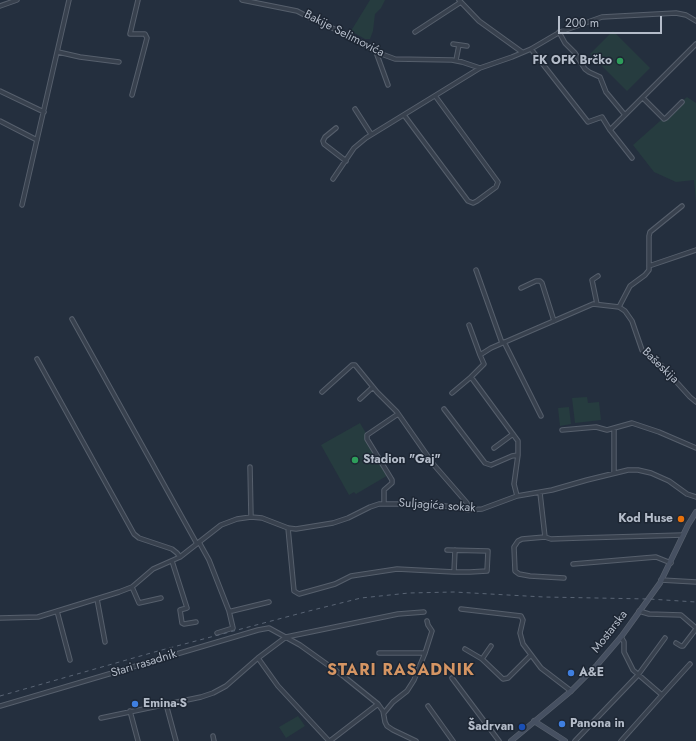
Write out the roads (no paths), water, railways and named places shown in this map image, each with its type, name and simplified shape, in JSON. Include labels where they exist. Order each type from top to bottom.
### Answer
[{"type":"main road","name":"Mostarska","points":[[511,741],[571,691],[597,665],[621,637],[662,580],[696,513]]},
{"type":"main road","points":[[534,721],[564,741]]},
{"type":"street","points":[[0,6],[16,0]]},
{"type":"street","points":[[22,205],[69,0]]},
{"type":"street","points":[[132,95],[148,38],[145,34],[130,34],[138,0]]},
{"type":"street","name":"Bakije Selimovića","points":[[242,0],[297,11],[320,23],[349,35],[376,52],[395,59],[456,60],[480,68]]},
{"type":"street","points":[[415,32],[460,1],[479,21],[522,52]]},
{"type":"street","points":[[333,179],[354,148],[371,134],[480,68],[531,49],[559,32],[602,17],[676,13],[686,15],[696,21]]},
{"type":"street","points":[[559,32],[565,43],[575,53],[586,69],[602,79],[606,92],[625,115]]},
{"type":"street","points":[[453,44],[467,46]]},
{"type":"street","points":[[610,130],[696,44]]},
{"type":"street","points":[[456,60],[459,45]]},
{"type":"street","points":[[531,49],[588,122],[602,117],[610,130],[632,158]]},
{"type":"street","points":[[58,52],[80,57],[120,62]]},
{"type":"street","points":[[376,52],[388,85]]},
{"type":"street","points":[[0,91],[44,112]]},
{"type":"street","points":[[404,115],[466,198],[473,203],[478,201],[496,187],[498,182],[436,96]]},
{"type":"street","points":[[643,98],[664,119],[682,102]]},
{"type":"street","points":[[355,109],[371,134]]},
{"type":"street","points":[[0,120],[37,140]]},
{"type":"street","points":[[336,128],[325,137],[323,141],[324,144],[346,161]]},
{"type":"street","points":[[480,355],[503,342],[593,304],[618,307],[630,286],[645,275],[649,266],[650,232],[682,206]]},
{"type":"street","points":[[649,266],[696,250]]},
{"type":"street","points":[[476,270],[503,342],[541,416]]},
{"type":"street","points":[[596,304],[592,280],[598,276]]},
{"type":"street","points":[[520,288],[536,281],[540,281],[542,283],[554,321]]},
{"type":"street","name":"Bašeskija","points":[[618,307],[625,311],[632,321],[642,350],[663,366],[696,402]]},
{"type":"street","points":[[72,319],[209,560],[229,611],[233,628],[217,633]]},
{"type":"street","points":[[452,392],[471,377],[484,364],[469,325]]},
{"type":"street","points":[[37,359],[134,534],[139,538],[172,550],[180,557]]},
{"type":"street","points":[[322,392],[354,364],[398,414],[434,465],[467,503],[469,510]]},
{"type":"street","points":[[471,377],[518,441],[518,455],[514,477],[514,484],[518,496]]},
{"type":"street","points":[[360,399],[373,387]]},
{"type":"street","points":[[444,409],[485,463],[491,465],[518,455]]},
{"type":"street","points":[[384,504],[383,492],[392,483],[392,480],[366,435],[398,414]]},
{"type":"street","points":[[562,430],[596,427],[604,430],[634,424],[659,432],[696,448]]},
{"type":"street","points":[[614,428],[614,473]]},
{"type":"street","points":[[494,448],[513,434]]},
{"type":"street","points":[[250,467],[251,517]]},
{"type":"street","name":"Suljagića sokak","points":[[0,618],[38,617],[119,592],[132,586],[153,569],[180,557],[222,525],[238,519],[251,517],[265,519],[288,528],[296,529],[333,523],[348,518],[370,507],[384,504],[434,504],[469,510],[482,509],[518,496],[540,493],[628,470],[645,471],[662,477],[687,494],[696,497]]},
{"type":"street","points":[[540,493],[545,537]]},
{"type":"street","points":[[288,528],[294,591],[297,594],[335,584],[351,576],[397,569],[454,572],[486,571],[488,551],[447,550]]},
{"type":"street","points":[[564,578],[519,574],[516,571],[514,546],[522,539],[545,537],[580,538],[684,535]]},
{"type":"street","points":[[454,572],[455,550]]},
{"type":"street","points":[[573,564],[656,557],[670,563]]},
{"type":"street","points":[[172,561],[187,608],[180,610],[182,623],[196,622]]},
{"type":"street","points":[[662,580],[696,582]]},
{"type":"street","points":[[132,586],[139,603],[161,598]]},
{"type":"street","points":[[97,599],[105,642]]},
{"type":"street","points":[[229,611],[269,602]]},
{"type":"street","points":[[460,609],[521,616],[523,620],[520,633],[522,641],[531,655],[541,668],[571,691]]},
{"type":"street","points":[[56,611],[70,660]]},
{"type":"street","points":[[639,611],[649,614],[681,615],[696,629],[683,646],[676,643]]},
{"type":"street","points":[[101,718],[213,693],[226,686],[258,658],[286,637],[398,614],[424,612]]},
{"type":"street","points":[[384,713],[412,684],[425,653],[432,631],[427,621]]},
{"type":"street","name":"Stari rasadnik","points":[[0,706],[258,630],[271,629],[300,645],[342,674],[378,704],[384,713],[385,722],[388,726],[416,741]]},
{"type":"street","points":[[621,637],[624,642],[624,652],[633,670],[662,695]]},
{"type":"street","points":[[576,741],[638,675],[665,638]]},
{"type":"street","points":[[482,659],[491,646]]},
{"type":"street","points":[[465,649],[482,659],[501,678],[506,679],[531,655]]},
{"type":"street","points":[[379,653],[425,653]]},
{"type":"street","points":[[258,658],[278,686],[329,741],[378,704]]},
{"type":"street","points":[[621,741],[690,664]]},
{"type":"street","points":[[452,678],[499,741]]},
{"type":"street","points":[[166,704],[176,741]]},
{"type":"street","points":[[428,706],[453,741]]},
{"type":"street","points":[[130,712],[138,741]]},
{"type":"street","points":[[213,736],[214,741]]},
{"type":"railway","points":[[0,696],[158,651],[361,598],[409,593],[454,592],[544,597],[649,599],[696,602]]},
{"type":"place","name":"FK OFK Brčko","points":[[620,61]]},
{"type":"place","name":"Stadion \"Gaj\"","points":[[355,460]]},
{"type":"place","name":"Kod Huse","points":[[681,519]]},
{"type":"place","name":"A&E","points":[[571,673]]},
{"type":"place","name":"Emina-S","points":[[135,704]]},
{"type":"place","name":"Panona in","points":[[562,724]]},
{"type":"place","name":"Šadrvan","points":[[522,727]]},
{"type":"district","name":"STARI RASADNIK","points":[[401,671]]}]
